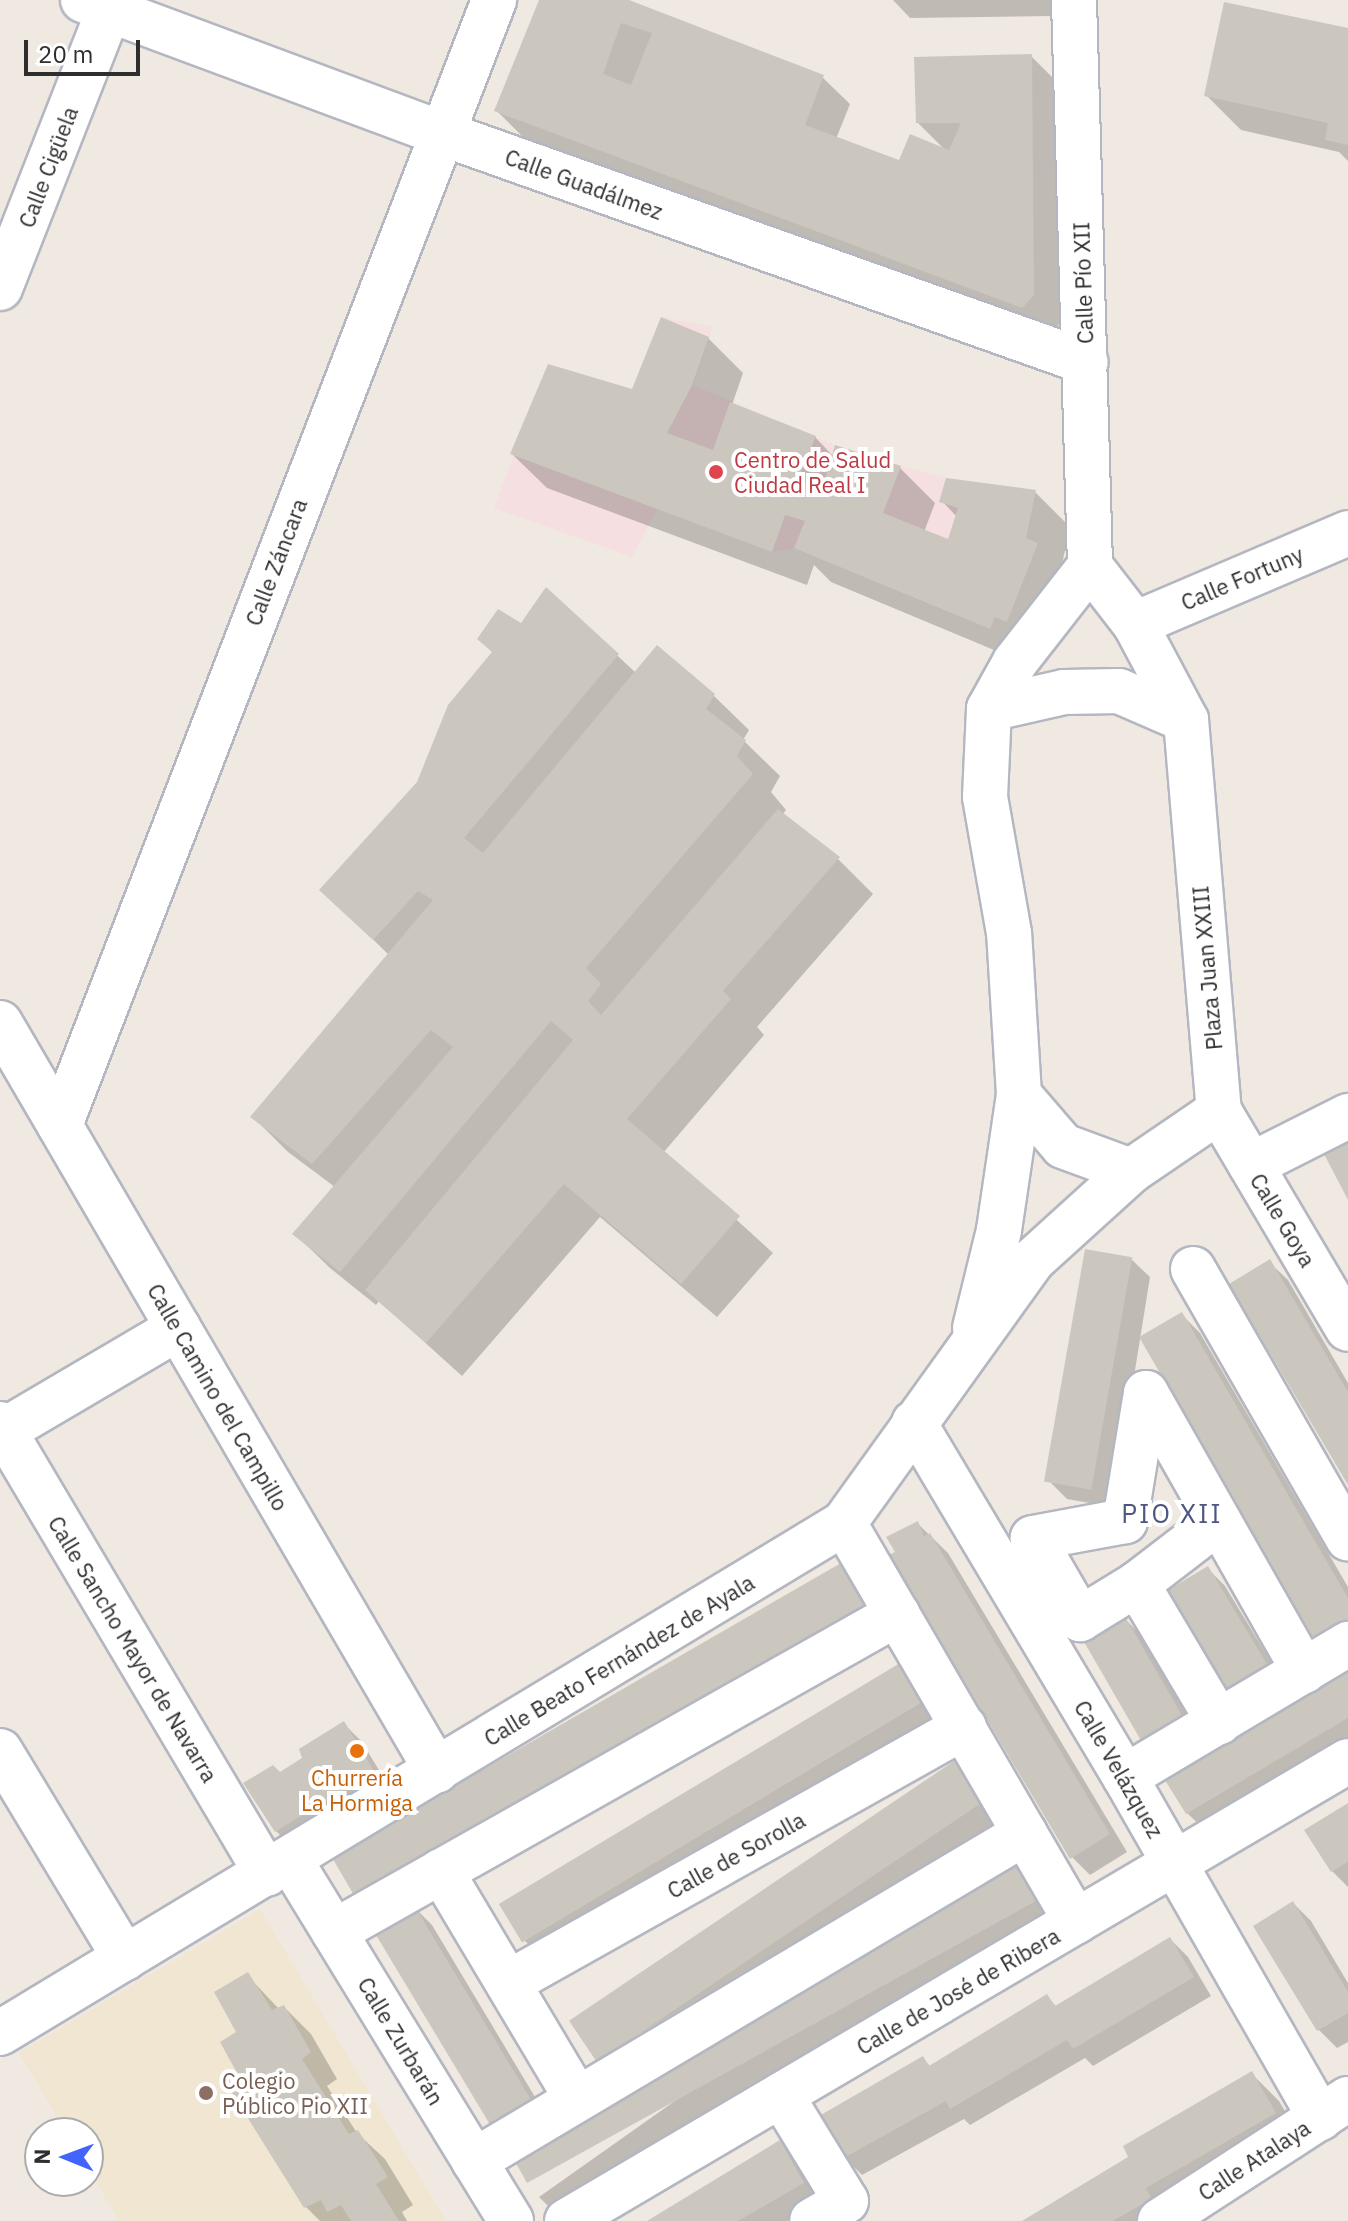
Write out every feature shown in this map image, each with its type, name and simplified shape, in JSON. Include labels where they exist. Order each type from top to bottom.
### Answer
[{"type":"street","name":"Calle Záncara","points":[[60,1125],[494,0]]},
{"type":"street","name":"Calle Pío XII","points":[[1074,0],[1090,566]]},
{"type":"street","name":"Calle Guadálmez","points":[[102,3],[441,133],[1086,362]]},
{"type":"street","name":"Calle Cigüela","points":[[0,288],[102,3]]},
{"type":"street","name":"Calle Fortuny","points":[[1135,624],[1348,533]]},
{"type":"street","name":"Plaza Juan XXIII","points":[[1090,566],[1135,624],[1186,720],[1219,1111]]},
{"type":"street","points":[[969,1352],[999,1230],[1019,1095],[1009,933],[985,797],[989,709],[1015,662],[1090,566]]},
{"type":"street","points":[[989,709],[1064,692],[1119,691],[1186,720]]},
{"type":"street","name":"Calle Camino del Campillo","points":[[0,1023],[437,1771]]},
{"type":"street","points":[[1019,1095],[1063,1146],[1131,1171]]},
{"type":"street","points":[[914,1423],[969,1352],[1033,1260],[1131,1171],[1219,1111]]},
{"type":"street","name":"Calle Goya","points":[[1219,1111],[1251,1165],[1336,1283],[1348,1329]]},
{"type":"street","points":[[1251,1165],[1348,1116]]},
{"type":"street","points":[[1193,1269],[1348,1539]]},
{"type":"street","points":[[1,1429],[178,1328]]},
{"type":"street","points":[[1219,1521],[1137,1584],[1080,1619],[1033,1538],[1125,1521],[1146,1393],[1219,1521],[1304,1671]]},
{"type":"street","name":"Calle Beato Fernández de Ayala","points":[[0,2033],[844,1523],[914,1423]]},
{"type":"street","name":"Calle Velázquez","points":[[914,1423],[1173,1863],[1334,2108]]},
{"type":"street","name":"Calle Sancho Mayor de Navarra","points":[[1,1429],[278,1867]]},
{"type":"street","points":[[844,1523],[1076,1921]]},
{"type":"street","points":[[1137,1584],[1219,1722]]},
{"type":"street","points":[[334,1932],[897,1614]]},
{"type":"street","points":[[1125,1777],[1348,1644]]},
{"type":"street","name":"Calle de Sorolla","points":[[508,1983],[964,1727]]},
{"type":"street","points":[[0,1751],[125,1958]]},
{"type":"street","name":"Calle de José de Ribera","points":[[567,2221],[1348,1761]]},
{"type":"street","points":[[474,2161],[1025,1833]]},
{"type":"street","name":"Calle Zurbarán","points":[[278,1867],[334,1932],[511,2221]]},
{"type":"street","points":[[441,1871],[577,2099]]},
{"type":"street","points":[[781,2095],[846,2201],[812,2221]]},
{"type":"street","name":"Calle Atalaya","points":[[1160,2221],[1334,2108]]},
{"type":"shaded area","name":"Centro de Salud Ciudad Real I","points":[[661,317],[713,327],[693,385],[835,445],[901,466],[946,478],[1036,490],[990,629],[794,548],[772,552],[657,509],[632,557],[494,508],[548,364],[632,389]]},
{"type":"shaded area","name":"Colegio Público Pio XII","points":[[260,1909],[446,2221],[119,2221],[104,2196],[104,2117],[57,2117],[19,2053]]},
{"type":"building","points":[[539,0],[629,0],[824,75],[805,125],[899,160],[910,134],[949,150],[961,123],[916,123],[914,57],[1032,54],[1034,295],[1022,308],[494,111]],"holes":[[[621,23],[652,33],[631,85],[603,74]]]},
{"type":"building","points":[[1224,2],[1348,28],[1348,145],[1325,140],[1328,123],[1204,96]]},
{"type":"building","name":"Centro de Salud Ciudad Real I","points":[[661,317],[709,337],[692,385],[667,433],[713,450],[730,402],[816,436],[797,482],[822,490],[835,445],[901,466],[883,513],[948,539],[958,508],[939,502],[946,478],[1036,490],[1026,538],[1038,543],[1007,622],[995,617],[990,629],[794,548],[805,521],[785,515],[772,552],[510,454],[548,364],[632,389]]},
{"type":"building","points":[[546,587],[619,654],[464,838],[483,853],[657,645],[715,694],[706,709],[746,740],[737,756],[753,774],[586,968],[601,984],[588,1001],[601,1015],[778,809],[840,857],[723,991],[731,999],[627,1119],[740,1216],[681,1284],[564,1184],[426,1343],[365,1290],[573,1040],[551,1021],[340,1272],[292,1234],[453,1047],[431,1030],[312,1164],[250,1117],[433,900],[418,891],[373,940],[319,890],[417,782],[448,705],[492,652],[477,639],[498,609],[521,623]]},
{"type":"building","points":[[1348,1142],[1348,1200],[1324,1154]]},
{"type":"building","points":[[1085,1249],[1132,1257],[1091,1490],[1044,1481]]},
{"type":"building","points":[[1270,1259],[1348,1392],[1348,1485],[1229,1284]]},
{"type":"building","points":[[1182,1312],[1348,1598],[1348,1620],[1315,1641],[1139,1337]]},
{"type":"building","points":[[918,1521],[924,1536],[930,1533],[1110,1834],[1070,1859],[889,1555],[895,1552],[886,1537]]},
{"type":"building","points":[[841,1563],[865,1605],[356,1899],[332,1857]]},
{"type":"building","points":[[1208,1566],[1269,1668],[1226,1694],[1165,1592]]},
{"type":"building","points":[[1124,1615],[1184,1719],[1142,1743],[1082,1639]]},
{"type":"building","points":[[1348,1660],[1348,1718],[1186,1814],[1160,1772]]},
{"type":"building","points":[[900,1663],[923,1702],[522,1943],[499,1904]]},
{"type":"building","points":[[344,1721],[374,1771],[275,1832],[243,1783],[273,1765],[280,1772],[302,1758],[299,1749]]},
{"type":"building","points":[[957,1759],[985,1800],[597,2062],[569,2021]]},
{"type":"building","points":[[1348,1803],[1348,1862],[1331,1872],[1304,1830]]},
{"type":"building","points":[[1018,1856],[1041,1898],[527,2183],[504,2141]]},
{"type":"building","points":[[1293,1901],[1348,1992],[1348,2013],[1317,2031],[1253,1926]]},
{"type":"building","points":[[414,1905],[536,2108],[495,2133],[373,1930]]},
{"type":"building","points":[[1170,1937],[1194,1977],[1073,2049],[1067,2040],[950,2109],[946,2101],[842,2159],[819,2116],[923,2056],[929,2066],[1047,1994],[1055,2006]]},
{"type":"building","points":[[248,1972],[272,2010],[284,2005],[311,2052],[302,2059],[349,2134],[358,2130],[388,2177],[376,2184],[399,2221],[351,2221],[341,2205],[327,2212],[321,2200],[304,2208],[224,2080],[237,2073],[220,2042],[236,2032],[214,1992]]},
{"type":"building","points":[[1252,2071],[1276,2113],[1146,2188],[1151,2199],[1113,2221],[1022,2221],[1128,2157],[1123,2146]]},
{"type":"building","points":[[780,2140],[804,2183],[738,2221],[647,2221]]},
{"type":"place","name":"Centro de Salud Ciudad Real I","points":[[716,472]]},
{"type":"place","name":"Churrería La Hormiga","points":[[357,1751]]},
{"type":"place","name":"Colegio Público Pio XII","points":[[206,2093]]},
{"type":"district","name":"PIO XII","points":[[1172,1514]]}]
